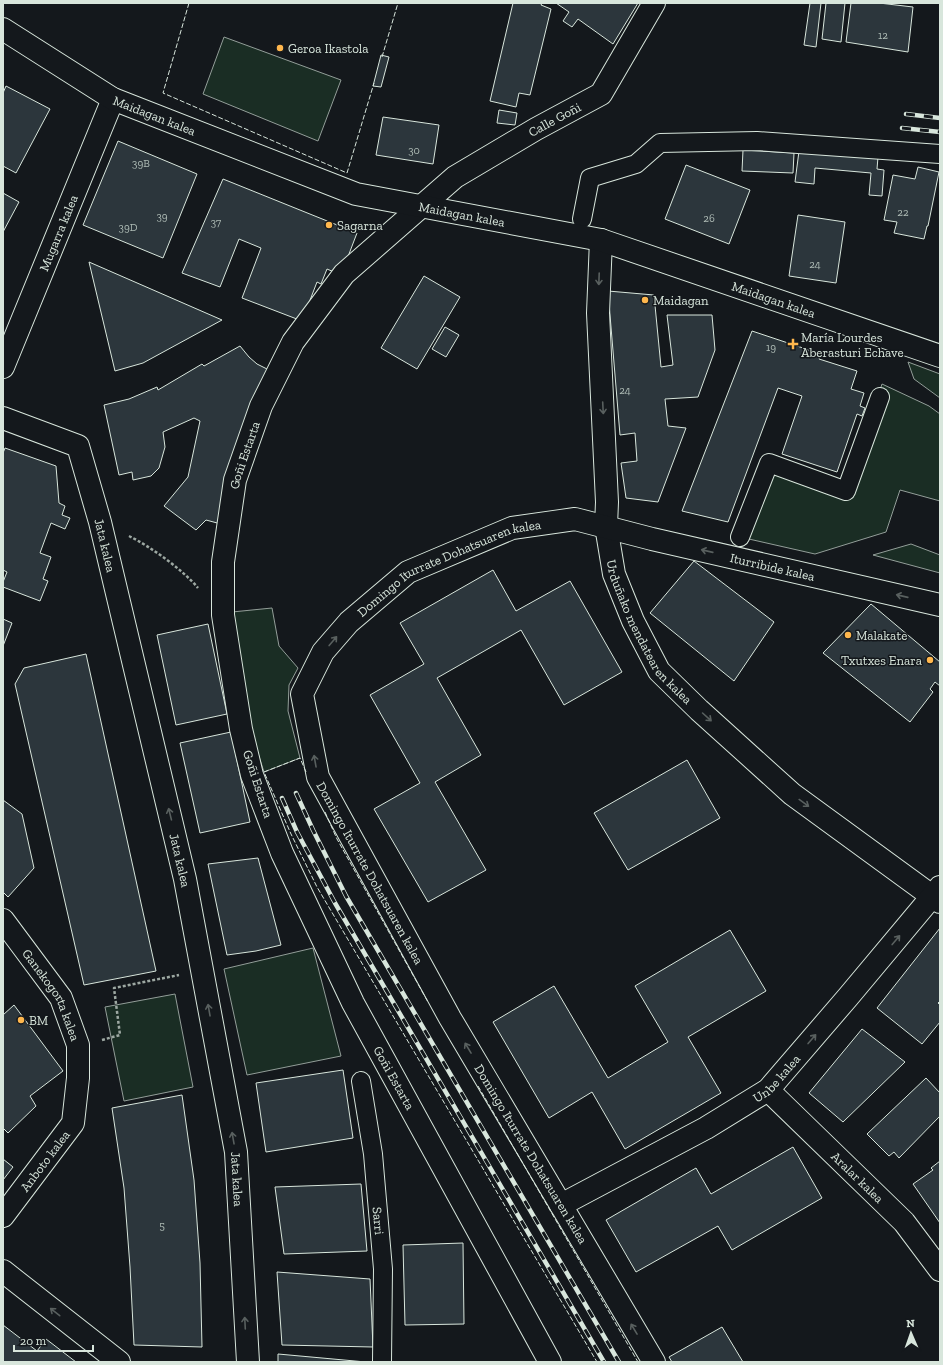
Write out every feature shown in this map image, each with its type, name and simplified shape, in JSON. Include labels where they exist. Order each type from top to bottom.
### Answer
[{"type":"street","name":"Calle Goñi","points":[[422,206],[455,177],[536,129],[601,94],[654,3]]},
{"type":"street","name":"Maidagan kalea","points":[[3,29],[113,99],[356,194],[601,240],[940,356]]},
{"type":"street","name":"Mugarra kalea","points":[[3,366],[113,99]]},
{"type":"street","points":[[582,219],[590,178],[636,164],[660,143],[757,141],[940,154]]},
{"type":"street","name":"Goñi Estarta","points":[[422,206],[344,274],[293,342],[261,406],[235,480],[223,562],[223,615],[241,729],[252,775],[282,853],[353,1003],[550,1362]]},
{"type":"street","name":"Urduñako mendatearen kalea","points":[[601,240],[598,313],[607,502],[606,526],[614,574],[633,621],[659,671],[699,710],[792,794],[938,895]]},
{"type":"street","points":[[740,537],[768,463],[846,491],[880,397]]},
{"type":"street","name":"Jata kalea","points":[[3,418],[78,446],[100,522],[186,880],[236,1152],[248,1362]]},
{"type":"street","name":"Domingo Iturrate Dohatsuaren kalea","points":[[606,526],[575,519],[512,528],[408,572],[349,622],[323,652],[302,694],[318,777],[450,1018],[654,1362]]},
{"type":"street","name":"Iturribide kalea","points":[[606,526],[644,537],[940,605]]},
{"type":"street","name":"Unbe kalea","points":[[560,1205],[706,1128],[768,1090],[938,895]]},
{"type":"street","name":"Ganekogorta kalea","points":[[3,920],[61,998],[78,1045],[78,1078]]},
{"type":"street","name":"Anboto kalea","points":[[3,1216],[73,1123],[78,1078]]},
{"type":"street","name":"Sarri","points":[[361,1082],[373,1154],[383,1269],[382,1362]]},
{"type":"street","name":"Aralar kalea","points":[[768,1090],[904,1222],[940,1270]]},
{"type":"street","points":[[3,1271],[119,1362]]},
{"type":"path","points":[[100,522],[137,540],[163,558],[192,581],[223,615]]},
{"type":"path","points":[[78,1045],[120,1035],[114,988],[181,975]]},
{"type":"green space","points":[[224,37],[341,80],[318,141],[203,94]]},
{"type":"green space","points":[[908,362],[940,374],[940,398],[914,379]]},
{"type":"green space","points":[[882,384],[929,406],[940,414],[940,501],[900,490],[886,532],[815,554],[740,537],[769,463],[846,490]]},
{"type":"green space","points":[[911,544],[940,555],[940,573],[873,555]]},
{"type":"green space","points":[[272,608],[279,646],[298,668],[289,685],[288,711],[300,758],[264,772],[252,733],[240,673],[232,612]]},
{"type":"green space","points":[[313,948],[341,1056],[247,1075],[224,969]]},
{"type":"green space","points":[[175,994],[193,1087],[124,1101],[105,1007]]},
{"type":"building","points":[[513,3],[542,3],[541,5],[551,9],[530,95],[519,93],[516,107],[490,101]]},
{"type":"building","points":[[556,3],[638,3],[613,44],[578,19],[572,27],[563,21],[569,12]]},
{"type":"building","points":[[810,3],[821,3],[816,47],[804,45]]},
{"type":"building","points":[[826,3],[845,3],[841,42],[822,39]]},
{"type":"building","points":[[851,3],[879,3],[913,7],[908,52],[846,42]]},
{"type":"building","points":[[381,55],[389,57],[381,87],[373,86]]},
{"type":"building","points":[[6,86],[50,109],[16,173],[3,166],[3,93]]},
{"type":"building","points":[[499,110],[517,113],[515,125],[497,123]]},
{"type":"building","points":[[383,117],[439,125],[433,164],[376,155]]},
{"type":"building","points":[[118,141],[197,174],[163,258],[83,225]]},
{"type":"building","points":[[743,150],[794,153],[793,173],[742,171]]},
{"type":"building","points":[[799,151],[878,157],[877,169],[884,170],[882,196],[869,195],[871,173],[815,168],[814,184],[795,182]]},
{"type":"building","points":[[686,165],[750,190],[729,244],[665,219]]},
{"type":"building","points":[[918,167],[939,172],[924,239],[894,233],[897,222],[884,220],[893,175],[915,179]]},
{"type":"building","points":[[223,179],[357,233],[341,275],[327,269],[321,284],[317,282],[302,321],[242,298],[261,248],[239,239],[220,287],[182,273]]},
{"type":"building","points":[[3,193],[19,202],[3,232]]},
{"type":"building","points":[[798,215],[845,222],[836,283],[789,276]]},
{"type":"building","points":[[89,262],[222,320],[143,363],[115,371]]},
{"type":"building","points":[[424,276],[460,297],[417,369],[381,348]]},
{"type":"building","points":[[608,291],[654,295],[661,367],[673,365],[667,315],[712,315],[715,350],[698,397],[665,399],[668,426],[686,428],[658,502],[626,498],[621,463],[637,461],[635,433],[620,435]]},
{"type":"building","points":[[445,327],[459,335],[446,357],[432,349]]},
{"type":"building","points":[[752,331],[821,354],[819,359],[857,371],[851,389],[864,393],[860,406],[865,408],[862,416],[857,414],[837,472],[782,454],[802,396],[778,388],[728,522],[682,511]]},
{"type":"building","points":[[240,346],[257,364],[269,370],[221,524],[206,520],[196,530],[164,506],[188,477],[200,421],[194,418],[163,432],[165,447],[159,468],[151,476],[133,480],[132,472],[119,475],[104,405],[129,399],[157,387],[158,390],[202,364],[204,366]]},
{"type":"building","points":[[5,448],[56,466],[59,503],[65,506],[62,515],[70,518],[65,529],[51,523],[40,553],[51,557],[43,579],[48,581],[40,601],[3,587],[3,582],[7,572],[3,570],[3,453]]},
{"type":"building","points":[[694,561],[774,622],[734,681],[650,613]]},
{"type":"building","points":[[493,570],[516,611],[570,581],[622,672],[564,705],[521,630],[437,678],[481,755],[435,782],[486,870],[428,902],[374,809],[420,783],[370,695],[424,664],[400,623]]},
{"type":"building","points":[[871,604],[940,662],[940,686],[935,682],[930,689],[933,692],[910,722],[823,653]]},
{"type":"building","points":[[3,619],[12,623],[3,646]]},
{"type":"building","points":[[208,624],[227,714],[176,725],[157,635]]},
{"type":"building","points":[[86,654],[156,971],[84,985],[15,684],[24,668]]},
{"type":"building","points":[[231,732],[250,822],[200,833],[180,743]]},
{"type":"building","points":[[687,760],[720,818],[628,870],[594,813]]},
{"type":"building","points":[[3,800],[22,814],[34,868],[8,897],[3,892]]},
{"type":"building","points":[[258,858],[281,945],[256,951],[227,955],[208,864]]},
{"type":"building","points":[[940,928],[940,1001],[938,1003],[940,1005],[940,1022],[922,1044],[877,1008]]},
{"type":"building","points":[[730,930],[766,991],[688,1037],[721,1093],[625,1149],[592,1092],[549,1118],[493,1022],[554,986],[608,1078],[668,1042],[635,986]]},
{"type":"building","points":[[14,1005],[63,1071],[30,1096],[36,1106],[8,1133],[3,1128],[3,1015]]},
{"type":"building","points":[[862,1029],[905,1062],[843,1122],[809,1093]]},
{"type":"building","points":[[343,1070],[353,1138],[266,1152],[256,1083]]},
{"type":"building","points":[[926,1078],[940,1093],[940,1116],[899,1158],[894,1152],[889,1156],[867,1134]]},
{"type":"building","points":[[182,1095],[194,1180],[200,1263],[202,1347],[134,1345],[124,1188],[112,1108]]},
{"type":"building","points":[[793,1147],[822,1198],[732,1250],[718,1226],[636,1272],[606,1220],[696,1168],[711,1194]]},
{"type":"building","points":[[3,1159],[13,1167],[3,1180]]},
{"type":"building","points":[[940,1161],[940,1223],[913,1184],[933,1170],[931,1168]]},
{"type":"building","points":[[361,1184],[367,1251],[284,1254],[275,1187]]},
{"type":"building","points":[[463,1243],[464,1324],[405,1325],[403,1245]]},
{"type":"building","points":[[277,1272],[370,1279],[373,1347],[282,1345]]},
{"type":"building","points":[[3,1325],[37,1351],[46,1339],[76,1362],[3,1362]]},
{"type":"building","points":[[722,1327],[743,1362],[672,1362],[669,1357]]},
{"type":"building","points":[[278,1354],[366,1362],[278,1362]]},
{"type":"railway","points":[[906,114],[940,118]]},
{"type":"railway","points":[[902,128],[940,132]]},
{"type":"railway","points":[[296,793],[346,896],[619,1362]]},
{"type":"railway","points":[[282,798],[297,832],[335,903],[604,1362]]},
{"type":"fence","points":[[189,3],[163,93],[347,173],[374,83]]},
{"type":"fence","points":[[382,57],[398,3]]},
{"type":"fence","points":[[306,772],[300,758],[264,772],[291,834],[317,887],[597,1362]]},
{"type":"fence","points":[[325,812],[337,839],[428,1002]]},
{"type":"fence","points":[[478,1086],[638,1362]]},
{"type":"place","name":"Geroa Ikastola","points":[[280,48]]},
{"type":"place","name":"Sagarna","points":[[329,225]]},
{"type":"place","name":"Maidagan","points":[[645,300]]},
{"type":"place","name":"María Lourdes Aberasturi Echave","points":[[793,344]]},
{"type":"place","name":"Malakate","points":[[848,635]]},
{"type":"place","name":"Txutxes Enara","points":[[930,660]]},
{"type":"place","name":"BM","points":[[21,1020]]}]
